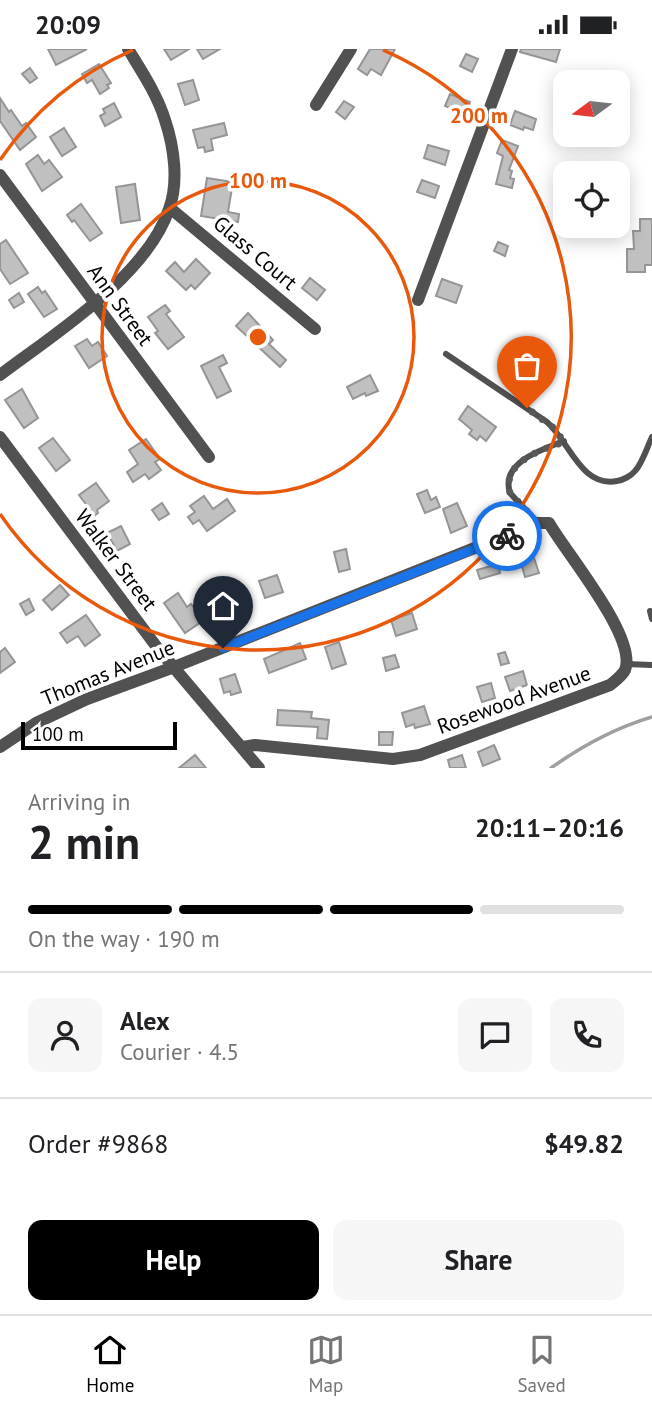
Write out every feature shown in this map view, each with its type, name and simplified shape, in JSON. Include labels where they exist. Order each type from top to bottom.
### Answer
[{"type":"street","points":[[0,375],[95,303],[150,246],[170,208],[174,179],[166,122],[149,83],[128,49]]},
{"type":"street","points":[[316,105],[351,49]]},
{"type":"street","points":[[418,300],[512,49]]},
{"type":"street","name":"Ann Street","points":[[0,175],[209,457]]},
{"type":"street","name":"Glass Court","points":[[170,208],[314,329]]},
{"type":"street","name":"Walker Street","points":[[0,437],[174,667],[259,768]]},
{"type":"street","points":[[543,523],[577,564],[622,637],[627,654],[626,664]]},
{"type":"street","name":"Thomas Avenue","points":[[0,747],[63,709],[543,523]]},
{"type":"street","name":"Rosewood Avenue","points":[[243,747],[256,745],[384,759],[420,755],[594,692],[619,678],[626,664]]},
{"type":"lane","points":[[446,354],[547,422],[586,473],[597,481],[605,483],[623,480],[635,471],[652,437]]},
{"type":"lane","points":[[543,523],[510,493],[510,478],[514,468],[524,459],[564,442]]},
{"type":"lane","points":[[650,611],[652,619]]},
{"type":"lane","points":[[626,664],[652,665]]},
{"type":"building","points":[[48,49],[87,49],[56,65]]},
{"type":"building","points":[[164,49],[189,49],[171,60]]},
{"type":"building","points":[[197,49],[220,49],[203,59]]},
{"type":"building","points":[[370,49],[395,49],[381,75],[371,69],[367,75],[358,69]]},
{"type":"building","points":[[521,49],[560,49],[556,62],[520,52]]},
{"type":"building","points":[[466,54],[478,59],[472,72],[460,66]]},
{"type":"building","points":[[99,64],[111,83],[107,85],[109,88],[100,94],[92,80],[87,83],[82,74]]},
{"type":"building","points":[[30,68],[37,78],[30,83],[22,74]]},
{"type":"building","points":[[193,80],[199,100],[185,105],[178,84]]},
{"type":"building","points":[[450,94],[470,102],[466,114],[445,106]]},
{"type":"building","points":[[0,98],[9,112],[11,110],[22,126],[26,123],[36,137],[20,150],[0,121]]},
{"type":"building","points":[[344,101],[354,107],[345,119],[336,112]]},
{"type":"building","points":[[114,103],[121,117],[105,126],[100,116],[105,113],[103,109]]},
{"type":"building","points":[[515,111],[536,119],[533,130],[524,127],[523,130],[510,125]]},
{"type":"building","points":[[224,123],[227,135],[211,139],[213,150],[205,152],[204,147],[198,148],[193,130]]},
{"type":"building","points":[[64,128],[76,147],[62,156],[50,137]]},
{"type":"building","points":[[502,140],[518,146],[509,170],[512,171],[510,178],[514,179],[512,188],[496,184],[503,156],[497,153]]},
{"type":"building","points":[[428,145],[449,151],[445,165],[424,158]]},
{"type":"building","points":[[38,155],[44,164],[49,160],[62,177],[42,191],[26,164]]},
{"type":"building","points":[[207,178],[233,182],[228,212],[239,214],[238,222],[201,216]]},
{"type":"building","points":[[422,180],[439,186],[435,198],[417,192]]},
{"type":"building","points":[[135,184],[140,220],[121,223],[116,187]]},
{"type":"building","points":[[81,204],[102,233],[90,241],[67,215]]},
{"type":"building","points":[[640,219],[652,219],[652,265],[645,265],[645,272],[627,272],[627,249],[634,249],[633,231],[640,231]]},
{"type":"building","points":[[6,240],[28,273],[10,284],[0,269],[0,244]]},
{"type":"building","points":[[498,242],[508,246],[505,256],[494,251]]},
{"type":"building","points":[[196,259],[210,273],[195,289],[191,285],[186,290],[166,271],[175,262],[184,272]]},
{"type":"building","points":[[310,278],[325,290],[317,300],[302,288]]},
{"type":"building","points":[[442,279],[462,286],[456,303],[436,296]]},
{"type":"building","points":[[38,287],[42,293],[45,291],[57,309],[44,317],[28,294]]},
{"type":"building","points":[[19,293],[24,302],[14,308],[9,300]]},
{"type":"building","points":[[165,305],[170,311],[166,314],[184,337],[168,349],[155,333],[158,331],[148,317]]},
{"type":"building","points":[[248,313],[273,340],[269,344],[286,360],[280,367],[236,326]]},
{"type":"building","points":[[87,339],[92,346],[98,342],[107,356],[89,368],[75,346]]},
{"type":"building","points":[[223,355],[227,363],[219,367],[231,391],[217,398],[201,366]]},
{"type":"building","points":[[370,375],[378,391],[353,399],[347,387]]},
{"type":"building","points":[[22,389],[38,418],[24,428],[5,400]]},
{"type":"building","points":[[468,406],[496,427],[486,441],[480,436],[477,440],[469,434],[472,430],[459,419]]},
{"type":"building","points":[[53,438],[70,460],[56,471],[39,448]]},
{"type":"building","points":[[146,439],[160,459],[155,462],[161,470],[149,479],[145,474],[133,482],[127,472],[138,464],[129,450]]},
{"type":"building","points":[[96,483],[109,501],[89,520],[82,511],[88,507],[79,495]]},
{"type":"building","points":[[427,490],[431,500],[436,497],[440,507],[425,513],[417,494]]},
{"type":"building","points":[[204,496],[213,509],[227,499],[235,511],[207,531],[199,520],[193,524],[188,517],[195,512],[190,506]]},
{"type":"building","points":[[162,503],[169,514],[159,520],[152,510]]},
{"type":"building","points":[[457,503],[467,526],[451,533],[443,509]]},
{"type":"building","points":[[121,526],[130,544],[117,551],[107,533]]},
{"type":"building","points":[[346,549],[350,569],[339,572],[334,552]]},
{"type":"building","points":[[533,555],[539,573],[525,577],[520,559]]},
{"type":"building","points":[[498,564],[500,573],[480,579],[477,570]]},
{"type":"building","points":[[277,575],[283,592],[265,598],[259,581]]},
{"type":"building","points":[[60,585],[69,595],[52,610],[43,600]]},
{"type":"building","points":[[178,593],[187,607],[191,604],[201,622],[185,633],[164,603]]},
{"type":"building","points":[[29,599],[34,610],[26,615],[20,604]]},
{"type":"building","points":[[412,613],[417,629],[396,636],[391,620]]},
{"type":"building","points":[[86,615],[100,635],[85,646],[78,636],[67,643],[60,633]]},
{"type":"building","points":[[339,642],[346,664],[332,669],[325,647]]},
{"type":"building","points":[[300,643],[306,659],[269,673],[264,659]]},
{"type":"building","points":[[5,648],[15,662],[0,673],[0,652]]},
{"type":"building","points":[[505,652],[509,663],[501,665],[498,654]]},
{"type":"building","points":[[395,655],[399,667],[386,671],[383,658]]},
{"type":"building","points":[[523,671],[527,685],[510,691],[505,677]]},
{"type":"building","points":[[235,674],[241,692],[231,695],[230,691],[224,693],[220,679]]},
{"type":"building","points":[[491,683],[495,698],[482,702],[477,687]]},
{"type":"building","points":[[424,706],[430,724],[415,728],[414,724],[406,727],[402,713]]},
{"type":"building","points":[[278,710],[312,712],[311,718],[329,720],[327,739],[317,738],[318,727],[277,725]]},
{"type":"building","points":[[379,732],[393,732],[392,745],[379,745]]},
{"type":"building","points":[[494,745],[500,759],[483,766],[478,752]]},
{"type":"building","points":[[195,755],[206,768],[179,768]]},
{"type":"building","points":[[462,755],[466,768],[450,768],[448,760]]},
{"type":"waterway","points":[[551,768],[599,738],[652,717]]},
{"type":"way so far","points":[[507,536],[538,523],[510,493],[508,487],[514,468],[537,452],[564,442],[554,428],[527,408]]},
{"type":"route","points":[[223,648],[507,536]]}]
